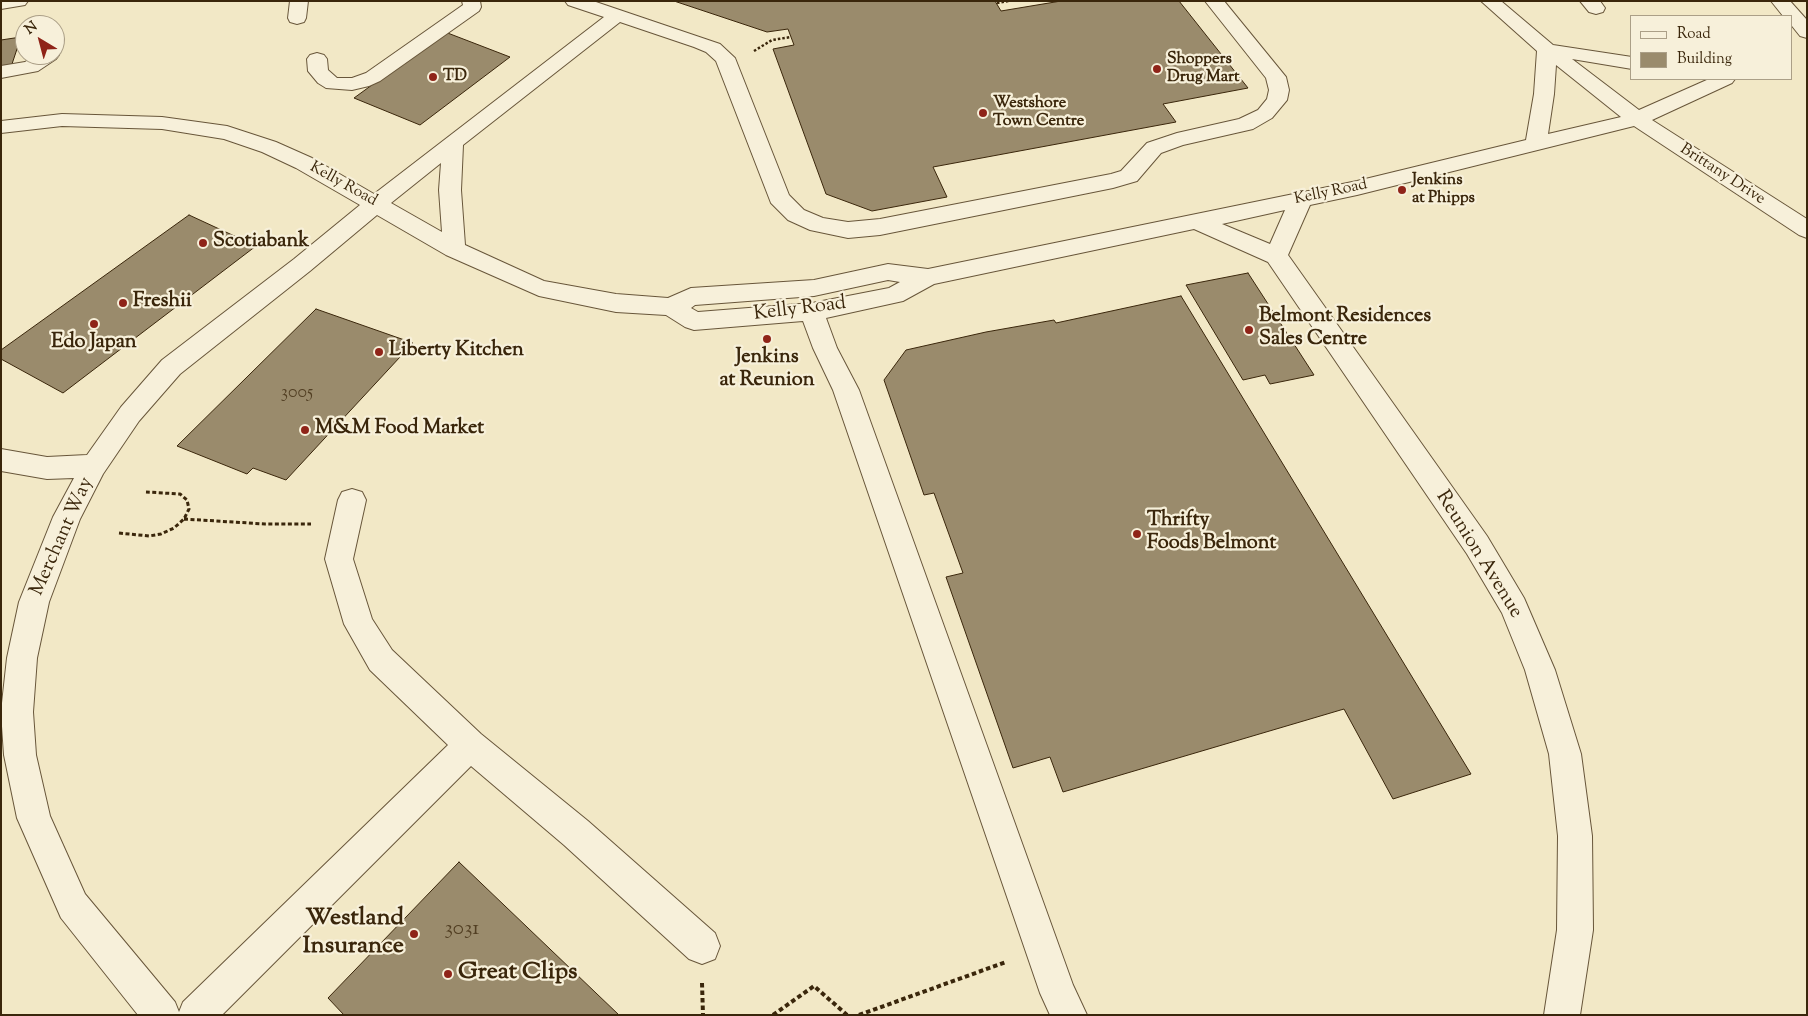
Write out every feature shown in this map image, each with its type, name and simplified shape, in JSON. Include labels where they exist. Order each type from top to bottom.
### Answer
[{"type":"street","points":[[1,4],[19,1]]},
{"type":"street","points":[[574,1],[700,42],[713,48],[724,58],[728,67],[779,198],[796,215],[818,225],[848,230],[880,227],[1112,181],[1129,176],[1154,148],[1177,140],[1246,124],[1265,114],[1277,100],[1279,90],[1276,77],[1214,1]]},
{"type":"street","name":"Brittany Drive","points":[[1490,1],[1547,49],[1637,119],[1807,230]]},
{"type":"street","points":[[1780,1],[1792,15]]},
{"type":"street","points":[[318,59],[318,71],[333,84],[362,82],[373,77],[472,4]]},
{"type":"street","name":"Merchant Way","points":[[162,1015],[73,906],[51,860],[10,758],[22,658],[34,602],[67,517],[94,466],[130,414],[171,367],[617,16]]},
{"type":"street","points":[[1793,16],[1807,32],[1793,41]]},
{"type":"street","points":[[1536,144],[1544,94],[1547,49],[1630,64]]},
{"type":"street","points":[[1,72],[34,65]]},
{"type":"street","name":"Kelly Road","points":[[1,127],[71,120],[162,124],[227,133],[269,147],[304,163],[454,248],[539,288],[616,303],[671,307],[694,321],[812,312],[894,295],[928,277],[1301,200],[1637,119],[1719,80]]},
{"type":"street","points":[[453,145],[450,190],[454,248]]},
{"type":"street","points":[[1195,221],[1276,256],[1301,200]]},
{"type":"street","name":"Reunion Avenue","points":[[1276,256],[1477,545],[1514,607],[1540,670],[1565,754],[1575,836],[1575,930],[1562,1015]]},
{"type":"street","name":"Kelly Road","points":[[671,307],[691,297],[814,288],[888,272],[928,277]]},
{"type":"street","points":[[812,312],[825,348],[846,390],[1042,949],[1058,993],[1069,1015]]},
{"type":"street","points":[[1,460],[47,468],[94,466]]},
{"type":"street","points":[[350,512],[339,559],[359,624],[381,660],[470,745],[576,832],[702,946]]},
{"type":"street","points":[[196,1015],[470,745]]},
{"type":"path","points":[[997,3],[1009,1]]},
{"type":"path","points":[[728,67],[772,40],[791,37]]},
{"type":"path","points":[[119,533],[149,536],[161,534],[174,528],[184,519],[189,509],[187,500],[180,494],[146,492]]},
{"type":"path","points":[[184,519],[265,524],[350,512]]},
{"type":"path","points":[[858,1015],[1042,949]]},
{"type":"path","points":[[773,1015],[814,986],[846,1015]]},
{"type":"building","name":"Westshore Town Centre","points":[[674,1],[995,1],[1001,11],[1061,1],[1179,1],[1248,88],[1163,104],[1176,122],[933,167],[947,197],[872,211],[826,194],[773,49],[794,45],[788,29],[767,32]]},
{"type":"building","name":"TD","points":[[445,32],[510,57],[420,125],[354,98]]},
{"type":"building","points":[[15,38],[15,55],[11,67],[1,68],[1,40]]},
{"type":"building","points":[[189,215],[256,246],[63,393],[1,359],[1,350]]},
{"type":"building","name":"Belmont Residences Sales Centre","points":[[1248,273],[1314,375],[1270,384],[1265,375],[1243,380],[1186,285]]},
{"type":"building","name":"Thrifty Foods Belmont","points":[[1181,296],[1471,774],[1393,799],[1344,709],[1063,792],[1050,757],[1013,768],[946,577],[963,573],[934,493],[924,495],[884,380],[906,350],[986,332],[1054,320],[1056,323]]},
{"type":"building","points":[[316,309],[413,343],[286,480],[253,468],[247,474],[177,446]]},
{"type":"building","points":[[459,862],[619,1015],[344,1015],[328,998]]},
{"type":"place","name":"Shoppers Drug Mart","points":[[1157,69]]},
{"type":"place","name":"TD","points":[[433,77]]},
{"type":"place","name":"Westshore Town Centre","points":[[983,113]]},
{"type":"place","name":"Jenkins at Phipps","points":[[1402,190]]},
{"type":"place","name":"Scotiabank","points":[[203,243]]},
{"type":"place","name":"Freshii","points":[[123,303]]},
{"type":"place","name":"Edo Japan","points":[[94,324]]},
{"type":"place","name":"Belmont Residences Sales Centre","points":[[1249,330]]},
{"type":"place","name":"Jenkins at Reunion","points":[[767,339]]},
{"type":"place","name":"Liberty Kitchen","points":[[379,352]]},
{"type":"place","name":"M&M Food Market","points":[[305,430]]},
{"type":"place","name":"Thrifty Foods Belmont","points":[[1137,534]]},
{"type":"place","name":"Westland Insurance","points":[[414,934]]},
{"type":"place","name":"Great Clips","points":[[448,974]]}]
